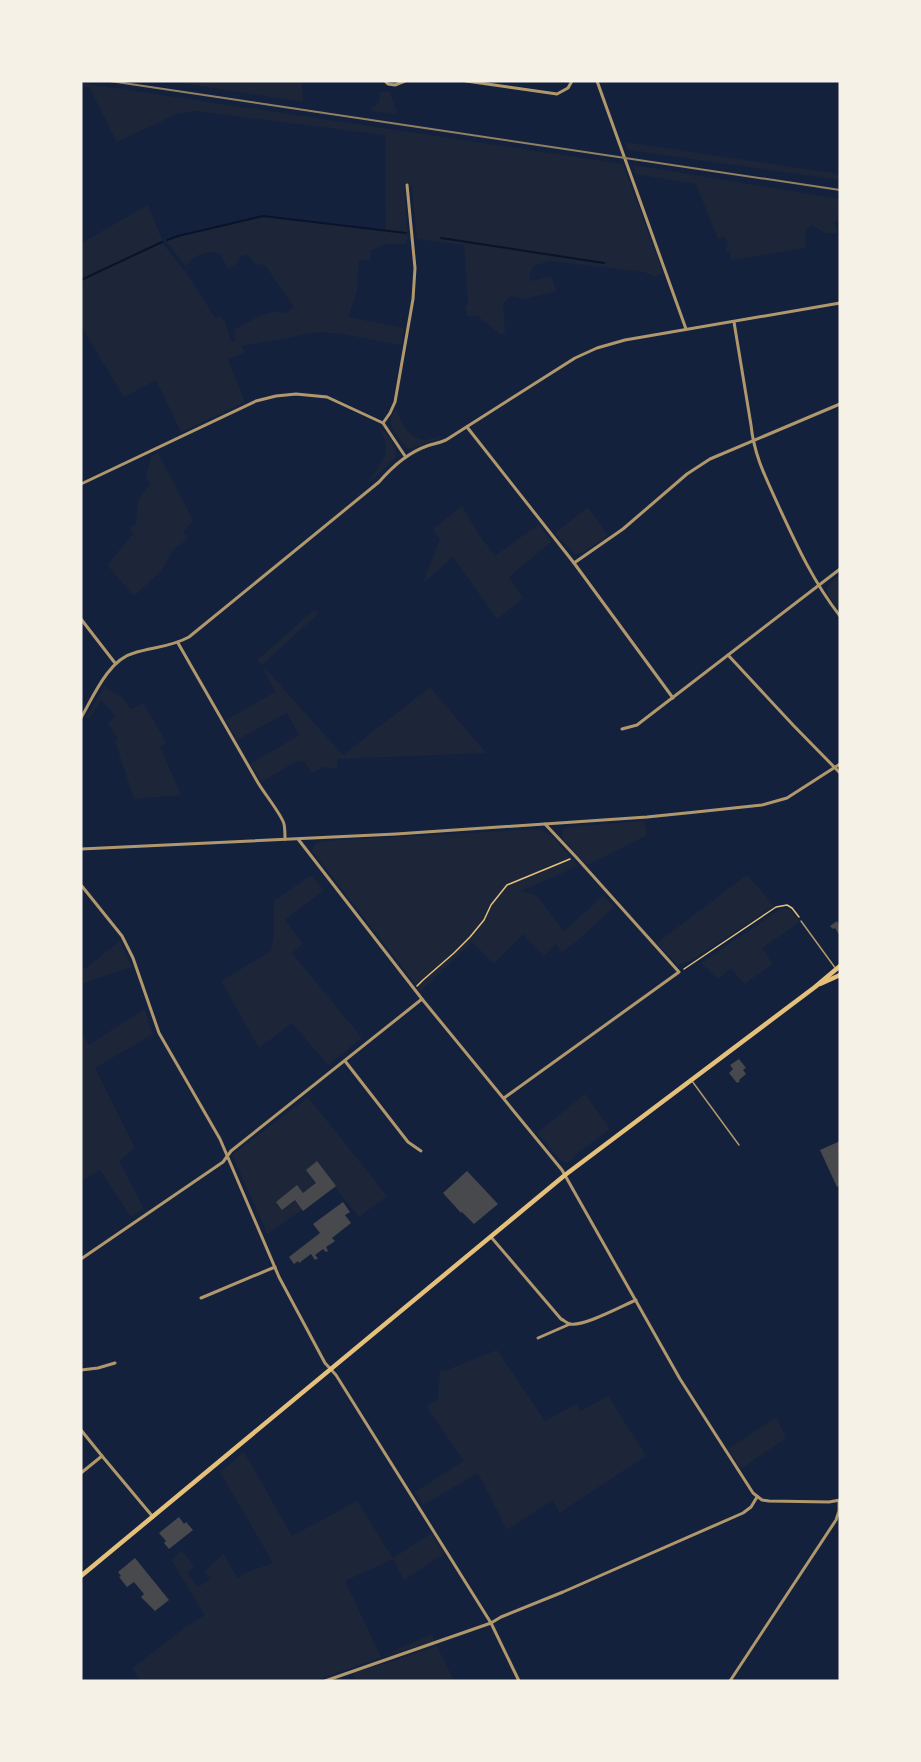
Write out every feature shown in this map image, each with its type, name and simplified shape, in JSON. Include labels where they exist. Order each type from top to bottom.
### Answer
[{"type":"main road","points":[[81,1576],[565,1175],[838,968]]},
{"type":"main road","points":[[815,987],[840,975]]},
{"type":"street","points":[[385,81],[395,85],[405,81]]},
{"type":"street","points":[[466,81],[556,94],[568,88],[572,81]]},
{"type":"street","points":[[597,81],[686,329]]},
{"type":"street","points":[[383,423],[395,402],[413,299],[414,259],[407,185]]},
{"type":"street","points":[[81,718],[115,663],[122,657],[178,643],[189,637],[379,482],[393,466],[426,446],[446,440],[575,358],[597,348],[625,340],[840,303]]},
{"type":"street","points":[[734,322],[756,457],[818,586],[840,616]]},
{"type":"street","points":[[81,484],[256,401],[296,394],[327,398],[383,423],[406,457]]},
{"type":"street","points":[[574,563],[623,529],[687,474],[710,459],[840,404]]},
{"type":"street","points":[[467,427],[574,563],[673,698]]},
{"type":"street","points":[[622,729],[637,725],[840,569]]},
{"type":"street","points":[[81,619],[115,663]]},
{"type":"street","points":[[178,643],[257,781],[282,817],[285,839]]},
{"type":"street","points":[[728,655],[840,773]]},
{"type":"street","points":[[81,849],[298,839],[647,818],[762,805],[787,798],[840,764]]},
{"type":"street","points":[[504,1098],[679,972],[545,825]]},
{"type":"street","points":[[298,839],[414,989],[565,1175],[680,1379],[753,1493],[769,1501],[840,1501],[836,1520],[730,1681]]},
{"type":"street","points":[[81,885],[122,936],[133,958],[159,1033],[228,1156],[275,1267],[325,1363],[336,1375],[491,1623],[519,1681]]},
{"type":"street","points":[[81,1259],[223,1162],[231,1151],[422,999]]},
{"type":"street","points":[[345,1061],[408,1142],[421,1151]]},
{"type":"street","points":[[491,1237],[561,1319],[570,1324]]},
{"type":"street","points":[[201,1298],[275,1267]]},
{"type":"street","points":[[538,1338],[570,1324],[593,1319],[636,1300]]},
{"type":"street","points":[[81,1370],[98,1368],[114,1362]]},
{"type":"street","points":[[81,1430],[153,1517]]},
{"type":"street","points":[[81,1473],[102,1456]]},
{"type":"street","points":[[325,1681],[491,1623],[742,1513],[751,1508],[757,1497]]},
{"type":"lane","points":[[801,921],[838,968]]},
{"type":"lane","points":[[691,1081],[739,1145]]},
{"type":"path","points":[[414,989],[470,937],[507,885],[576,857]]},
{"type":"path","points":[[679,972],[776,907],[787,904],[801,921]]},
{"type":"shaded area","points":[[168,81],[302,81],[303,102]]},
{"type":"shaded area","points":[[81,83],[623,164],[663,273],[656,277],[644,272],[550,261],[533,266],[529,277],[531,281],[552,276],[556,291],[525,299],[511,296],[503,303],[505,332],[500,334],[477,316],[467,316],[464,245],[417,239],[412,186],[404,184],[408,239],[405,244],[386,244],[370,251],[370,261],[359,260],[357,291],[348,317],[404,328],[401,345],[319,332],[241,346],[245,353],[228,359],[245,402],[181,432],[156,380],[124,397],[81,326],[81,243],[148,205],[164,245],[187,274],[216,319],[218,315],[225,321],[231,341],[235,342],[235,329],[266,314],[285,313],[294,307],[265,265],[255,264],[248,255],[241,256],[236,264],[228,269],[220,253],[214,252],[201,254],[185,266],[165,239],[264,216],[386,231],[385,135],[195,111],[177,114],[117,142],[89,87],[81,86]]},
{"type":"shaded area","points":[[380,92],[390,92],[397,114],[370,111],[380,101]]},
{"type":"shaded area","points":[[625,142],[840,174],[840,180],[628,150]]},
{"type":"shaded area","points":[[633,165],[840,199],[838,208],[840,220],[834,222],[836,233],[825,233],[812,225],[805,231],[805,248],[731,260],[730,252],[725,250],[729,244],[724,236],[718,239],[696,184],[635,174]]},
{"type":"shaded area","points":[[396,409],[406,429],[413,436],[425,440],[444,437],[409,449],[401,441],[391,424]]},
{"type":"shaded area","points":[[378,425],[393,444],[396,457],[366,486],[381,464],[386,451],[383,435]]},
{"type":"shaded area","points":[[158,453],[193,520],[183,532],[188,539],[173,550],[162,570],[134,596],[107,565],[133,534],[130,528],[136,524],[138,500],[150,485],[146,477],[151,457]]},
{"type":"shaded area","points":[[462,506],[495,556],[539,524],[551,542],[509,577],[523,598],[497,619],[453,557],[423,583],[440,539],[433,529]]},
{"type":"shaded area","points":[[588,507],[608,536],[582,553],[575,554],[555,533]]},
{"type":"shaded area","points":[[840,574],[840,611],[827,592],[830,584]]},
{"type":"shaded area","points":[[314,610],[318,614],[262,665],[257,660]]},
{"type":"shaded area","points":[[262,665],[343,755],[430,687],[486,753],[337,759],[337,769],[323,767],[312,773],[304,761],[295,762],[262,782],[250,764],[299,735],[287,713],[237,740],[226,720],[275,692]]},
{"type":"shaded area","points":[[106,684],[106,688],[122,697],[131,709],[143,703],[166,742],[160,747],[181,795],[134,799],[115,741],[118,738],[107,724],[116,716],[101,700],[89,719],[86,717]]},
{"type":"shaded area","points":[[644,821],[647,835],[587,865],[562,835],[566,827]]},
{"type":"shaded area","points":[[540,829],[552,836],[578,866],[521,891],[536,895],[564,931],[603,896],[614,907],[562,952],[556,944],[543,956],[523,934],[494,964],[472,942],[421,991],[312,851],[316,844],[324,841]]},
{"type":"shaded area","points":[[311,875],[324,890],[285,920],[303,944],[292,953],[362,1038],[328,1065],[292,1023],[259,1048],[221,981],[271,951],[274,934],[274,900]]},
{"type":"shaded area","points":[[747,875],[774,906],[690,961],[678,965],[657,943]]},
{"type":"shaded area","points":[[782,908],[790,910],[800,922],[762,948],[773,964],[744,984],[731,968],[718,979],[701,963]]},
{"type":"shaded area","points":[[120,941],[132,967],[81,984],[81,966],[85,969]]},
{"type":"shaded area","points":[[144,1009],[153,1034],[95,1068],[135,1148],[119,1161],[144,1209],[131,1217],[100,1170],[81,1181],[81,1031],[89,1045]]},
{"type":"shaded area","points":[[585,1094],[610,1129],[566,1163],[560,1160],[537,1133]]},
{"type":"shaded area","points":[[308,1097],[387,1196],[359,1217],[335,1187],[269,1233],[265,1233],[265,1228],[232,1155]]},
{"type":"shaded area","points":[[497,1350],[545,1421],[576,1404],[581,1411],[608,1396],[646,1456],[559,1513],[553,1500],[507,1530],[478,1473],[423,1505],[415,1492],[464,1461],[426,1406],[438,1399],[440,1371]]},
{"type":"shaded area","points":[[776,1417],[786,1438],[741,1469],[728,1449]]},
{"type":"shaded area","points":[[244,1452],[292,1536],[357,1501],[393,1558],[432,1533],[444,1554],[404,1580],[393,1559],[345,1581],[381,1657],[315,1681],[140,1681],[133,1668],[184,1628],[205,1615],[171,1560],[182,1550],[194,1566],[187,1573],[198,1587],[210,1579],[205,1571],[223,1554],[238,1578],[245,1573],[273,1563],[220,1472]]},
{"type":"shaded area","points":[[431,1634],[435,1641],[381,1657]]},
{"type":"shaded area","points":[[437,1646],[454,1681],[357,1681],[352,1673],[393,1661]]},
{"type":"building","points":[[837,921],[840,926],[840,936],[835,928],[830,926]]},
{"type":"building","points":[[739,1059],[746,1068],[743,1070],[746,1074],[737,1083],[729,1073],[733,1069],[730,1065]]},
{"type":"building","points":[[840,1141],[840,1185],[837,1187],[820,1150]]},
{"type":"building","points":[[317,1161],[336,1186],[303,1211],[295,1200],[282,1210],[276,1202],[297,1185],[303,1193],[316,1183],[306,1170]]},
{"type":"building","points":[[467,1171],[498,1204],[474,1224],[443,1193]]},
{"type":"building","points":[[343,1202],[350,1212],[345,1215],[351,1223],[332,1238],[335,1241],[326,1247],[328,1251],[323,1249],[315,1255],[318,1258],[315,1260],[311,1254],[294,1264],[289,1257],[320,1233],[313,1224]]},
{"type":"building","points":[[179,1517],[193,1530],[169,1549],[159,1533]]},
{"type":"building","points":[[135,1558],[169,1600],[155,1611],[141,1597],[144,1594],[134,1582],[127,1587],[119,1577],[121,1576],[118,1572]]},
{"type":"waterway","points":[[167,240],[263,216],[406,233]]},
{"type":"waterway","points":[[441,238],[604,263]]},
{"type":"waterway","points":[[81,280],[162,242]]},
{"type":"railway","points":[[110,81],[840,190]]}]
